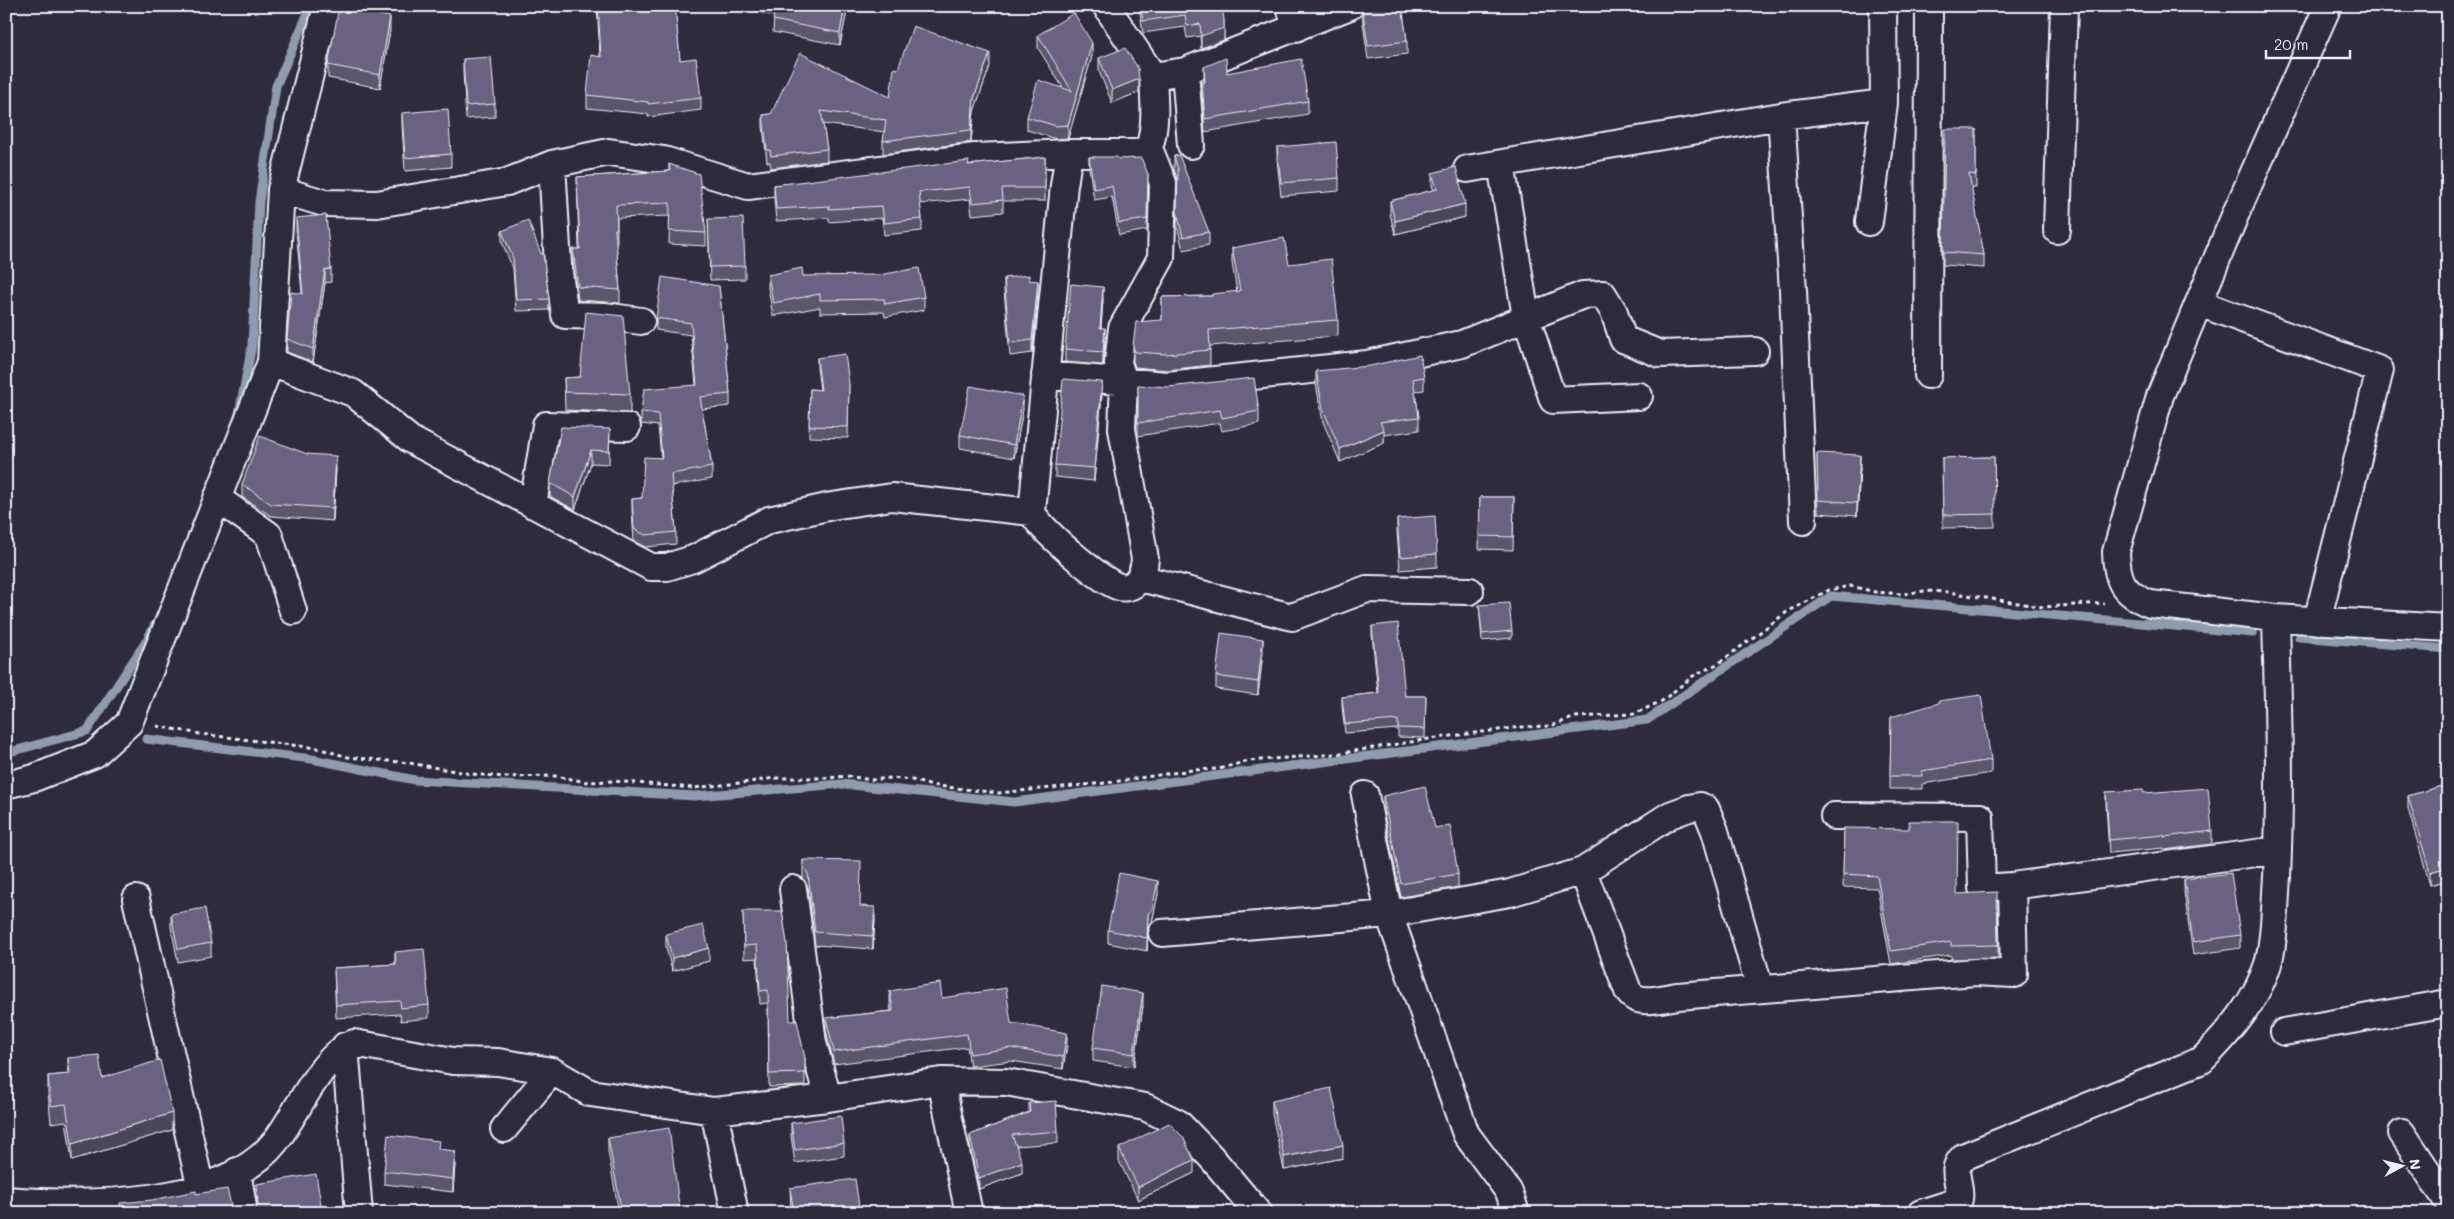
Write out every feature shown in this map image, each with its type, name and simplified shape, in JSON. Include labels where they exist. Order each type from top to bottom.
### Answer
[{"type":"street","points":[[6,785],[34,778],[95,754],[129,723],[271,362],[281,190],[327,6]]},
{"type":"street","points":[[1070,152],[1064,185],[1032,512],[1035,520],[1053,539],[1120,587],[1134,584],[1140,578],[1145,559],[1122,429],[1124,382],[1118,363],[1122,328],[1161,258],[1162,183],[1149,148],[1155,123],[1154,76],[1106,6]]},
{"type":"street","points":[[1154,76],[1186,71],[1293,17],[1350,6]]},
{"type":"street","points":[[1869,222],[1884,102],[1883,6]]},
{"type":"street","points":[[1928,375],[1929,6]]},
{"type":"street","points":[[2057,230],[2064,6]]},
{"type":"street","points":[[2328,6],[2236,213],[2160,396],[2116,552],[2117,572],[2124,586],[2133,597],[2143,601],[2276,618],[2448,628]]},
{"type":"street","points":[[1186,71],[1191,145]]},
{"type":"street","points":[[1467,169],[1781,116],[1884,102]]},
{"type":"street","points":[[1781,116],[1793,290],[1803,521]]},
{"type":"street","points":[[281,190],[324,203],[376,204],[507,182],[552,164],[609,152],[664,160],[748,186],[975,157],[1070,152],[1139,153],[1149,148]]},
{"type":"street","points":[[552,164],[558,265],[565,315],[604,316],[641,321]]},
{"type":"street","points":[[1501,164],[1526,317],[1553,400],[1639,396]]},
{"type":"street","points":[[1045,374],[1167,385],[1367,364],[1462,344],[1583,296],[1603,294],[1614,312],[1623,339],[1660,354],[1755,351]]},
{"type":"street","points":[[2199,303],[2380,370],[2317,621]]},
{"type":"street","points":[[271,362],[353,393],[412,440],[651,567],[667,567],[692,559],[769,520],[832,506],[892,497],[1032,512]]},
{"type":"street","points":[[533,505],[546,425],[627,427]]},
{"type":"street","points":[[217,498],[269,535],[293,611]]},
{"type":"street","points":[[1140,578],[1292,617],[1367,589],[1470,591]]},
{"type":"street","points":[[1921,1213],[1959,1199],[1955,1174],[1958,1164],[1963,1158],[2202,1060],[2230,1032],[2256,992],[2268,964],[2275,905],[2278,850],[2280,811],[2276,618]]},
{"type":"street","points":[[1366,795],[1389,914],[1466,1134],[1509,1192],[1516,1213]]},
{"type":"street","points":[[1162,933],[1389,914],[1510,893],[1583,871],[1670,815],[1700,806],[1706,809],[1715,831],[1760,989]]},
{"type":"street","points":[[1834,816],[1980,816],[1982,888],[2012,886],[2278,850]]},
{"type":"street","points":[[1583,871],[1628,991],[1633,998],[1641,1001],[1760,989],[1975,972],[2014,974],[2012,886]]},
{"type":"street","points":[[793,889],[813,1043],[828,1098]]},
{"type":"street","points":[[136,899],[201,1189]]},
{"type":"street","points":[[2284,1032],[2448,1003]]},
{"type":"street","points":[[6,1200],[92,1202],[168,1195],[201,1189],[237,1171],[275,1142],[302,1099],[335,1056],[346,1046],[354,1042],[453,1061],[498,1062],[552,1071],[590,1093],[714,1111],[828,1098],[941,1081],[1006,1082],[1145,1107],[1178,1123],[1211,1157],[1258,1213]]},
{"type":"street","points":[[346,1046],[360,1213]]},
{"type":"street","points":[[504,1129],[552,1071]]},
{"type":"street","points":[[941,1081],[969,1213]]},
{"type":"street","points":[[714,1111],[734,1213]]},
{"type":"street","points":[[2402,1133],[2448,1202]]},
{"type":"street","points":[[237,1171],[244,1213]]},
{"type":"path","points":[[129,723],[317,748],[348,757],[379,762],[409,763],[472,774],[504,777],[555,776],[587,782],[613,781],[693,788],[774,778],[847,776],[871,780],[892,778],[912,780],[929,785],[998,793],[1076,787],[1192,770],[1219,769],[1248,760],[1328,755],[1429,739],[1521,727],[1550,726],[1576,718],[1634,714],[1662,700],[1693,676],[1720,663],[1787,612],[1830,590],[1851,586],[1875,592],[1902,594],[1925,591],[1948,592],[2043,607],[2143,601]]},
{"type":"building","points":[[598,6],[675,6],[680,60],[696,58],[701,98],[648,104],[648,102],[587,95],[591,55],[601,57]]},
{"type":"building","points":[[776,6],[845,6],[840,33],[773,20]]},
{"type":"building","points":[[1141,6],[1222,6],[1224,28],[1201,36],[1200,24],[1187,26],[1185,15],[1143,21]]},
{"type":"building","points":[[1362,6],[1402,6],[1407,41],[1368,46]]},
{"type":"building","points":[[339,7],[390,17],[380,75],[328,65]]},
{"type":"building","points":[[1074,13],[1092,43],[1068,125],[1056,126],[1027,117],[1038,80],[1072,91],[1038,35]]},
{"type":"building","points":[[913,26],[990,53],[974,98],[971,130],[883,141],[886,120],[821,111],[827,149],[771,156],[770,150],[767,150],[763,115],[771,114],[800,53],[890,97],[894,68],[898,69]]},
{"type":"building","points":[[1125,48],[1138,68],[1139,79],[1112,90],[1099,58]]},
{"type":"building","points":[[491,57],[495,104],[466,106],[463,59]]},
{"type":"building","points":[[1226,58],[1227,73],[1301,59],[1308,101],[1205,119],[1202,82],[1205,82],[1204,67]]},
{"type":"building","points":[[448,109],[451,154],[405,158],[402,113]]},
{"type":"building","points":[[1945,129],[1976,129],[1976,175],[1969,174],[1984,255],[1943,252]]},
{"type":"building","points":[[1336,142],[1339,178],[1281,183],[1277,147]]},
{"type":"building","points":[[1179,155],[1209,232],[1183,237],[1177,212],[1178,170],[1174,156]]},
{"type":"building","points":[[1045,157],[1045,188],[1002,188],[1003,200],[972,203],[970,187],[919,192],[922,219],[884,223],[882,206],[776,209],[774,185],[969,161],[968,165]]},
{"type":"building","points":[[1089,157],[1141,158],[1148,174],[1147,219],[1119,223],[1112,186],[1094,189]]},
{"type":"building","points":[[669,164],[699,174],[706,233],[669,231],[670,203],[616,205],[617,229],[615,229],[620,290],[578,287],[573,249],[580,249],[577,177],[670,171]]},
{"type":"building","points":[[1456,167],[1465,204],[1395,221],[1390,201],[1437,189],[1432,173]]},
{"type":"building","points":[[326,215],[331,269],[325,270],[313,349],[287,339],[291,292],[303,294],[296,218]]},
{"type":"building","points":[[743,218],[745,266],[710,267],[708,219]]},
{"type":"building","points":[[528,220],[541,254],[543,254],[549,299],[516,300],[513,258],[502,231]]},
{"type":"building","points":[[1284,238],[1289,264],[1331,259],[1338,320],[1209,330],[1210,350],[1167,354],[1135,352],[1133,346],[1136,322],[1162,320],[1162,297],[1212,296],[1212,294],[1240,291],[1232,248]]},
{"type":"building","points":[[802,268],[803,276],[879,275],[919,268],[924,297],[885,304],[884,299],[820,300],[820,294],[773,303],[768,275]]},
{"type":"building","points":[[1029,275],[1029,280],[1038,281],[1032,340],[1010,343],[1004,278]]},
{"type":"building","points":[[662,277],[719,286],[730,394],[700,397],[712,467],[671,474],[676,532],[645,535],[634,529],[632,499],[642,498],[644,457],[662,458],[658,414],[641,412],[644,389],[697,385],[691,323],[656,318]]},
{"type":"building","points":[[1071,284],[1103,287],[1100,328],[1105,328],[1103,352],[1065,349]]},
{"type":"building","points":[[586,312],[623,316],[630,394],[565,392],[564,378],[580,377]]},
{"type":"building","points":[[845,354],[849,384],[848,427],[809,426],[810,389],[821,390],[817,358]]},
{"type":"building","points":[[1420,355],[1424,377],[1413,379],[1419,417],[1380,422],[1384,430],[1340,449],[1323,409],[1316,371],[1370,366]]},
{"type":"building","points":[[1254,378],[1259,411],[1222,418],[1220,410],[1138,423],[1138,385],[1168,387]]},
{"type":"building","points":[[1063,379],[1102,382],[1094,468],[1055,465]]},
{"type":"building","points":[[970,386],[1023,396],[1014,445],[960,435]]},
{"type":"building","points":[[561,427],[610,429],[609,451],[591,450],[575,497],[550,483]]},
{"type":"building","points":[[260,436],[307,454],[336,456],[333,508],[271,504],[242,484]]},
{"type":"building","points":[[1817,453],[1860,455],[1857,503],[1818,500]]},
{"type":"building","points":[[1994,457],[1995,514],[1943,515],[1942,458]]},
{"type":"building","points":[[1480,497],[1514,497],[1513,537],[1479,536]]},
{"type":"building","points":[[1435,516],[1437,554],[1400,557],[1397,519]]},
{"type":"building","points":[[1509,603],[1512,631],[1482,634],[1479,605]]},
{"type":"building","points":[[1398,623],[1405,696],[1426,696],[1425,729],[1398,728],[1398,720],[1345,724],[1342,697],[1379,693],[1372,626]]},
{"type":"building","points":[[1221,633],[1263,639],[1258,682],[1216,676]]},
{"type":"building","points":[[1981,695],[1991,760],[1922,771],[1922,776],[1890,776],[1891,717],[1939,703],[1939,701]]},
{"type":"building","points":[[2448,784],[2448,867],[2430,872],[2408,796]]},
{"type":"building","points":[[1425,786],[1435,828],[1450,825],[1458,874],[1401,884],[1383,796]]},
{"type":"building","points":[[2208,788],[2212,831],[2164,837],[2164,835],[2109,840],[2106,792],[2143,790],[2144,793]]},
{"type":"building","points":[[1909,821],[1958,821],[1957,894],[1997,892],[1998,945],[1951,946],[1951,942],[1891,951],[1877,876],[1843,874],[1844,828],[1909,829]]},
{"type":"building","points":[[803,860],[861,861],[860,906],[875,907],[873,936],[815,932],[808,874],[803,865]]},
{"type":"building","points":[[1119,873],[1158,881],[1152,909],[1148,914],[1147,938],[1108,930]]},
{"type":"building","points":[[2231,873],[2240,935],[2193,942],[2184,879]]},
{"type":"building","points":[[205,908],[211,943],[178,949],[171,914]]},
{"type":"building","points":[[743,911],[782,911],[787,943],[790,1021],[797,1021],[805,1058],[805,1073],[769,1074],[768,990],[760,991],[757,945],[744,946]]},
{"type":"building","points":[[703,925],[709,948],[672,958],[666,934]]},
{"type":"building","points":[[424,949],[429,1005],[401,1008],[400,1001],[336,1005],[334,968],[396,964],[395,952]]},
{"type":"building","points":[[940,983],[942,998],[1006,988],[1011,1023],[1067,1033],[1063,1057],[1011,1048],[970,1054],[967,1034],[834,1052],[826,1018],[893,1011],[890,991]]},
{"type":"building","points":[[1102,986],[1143,993],[1134,1054],[1093,1048]]},
{"type":"building","points":[[99,1055],[102,1078],[160,1060],[172,1113],[72,1144],[66,1104],[51,1106],[48,1076],[70,1074],[68,1058]]},
{"type":"building","points":[[1331,1088],[1343,1145],[1284,1157],[1272,1101]]},
{"type":"building","points":[[1056,1101],[1058,1131],[1012,1135],[1022,1162],[979,1178],[970,1135],[1030,1112],[1029,1103]]},
{"type":"building","points":[[841,1116],[844,1143],[795,1150],[791,1123]]},
{"type":"building","points":[[1169,1123],[1183,1137],[1194,1160],[1138,1187],[1119,1148]]},
{"type":"building","points":[[669,1128],[680,1213],[622,1213],[608,1138]]},
{"type":"building","points":[[388,1135],[439,1141],[438,1149],[455,1151],[453,1179],[384,1171]]},
{"type":"building","points":[[316,1174],[322,1211],[310,1213],[251,1213],[258,1205],[257,1184]]},
{"type":"building","points":[[855,1179],[860,1213],[794,1213],[790,1188]]},
{"type":"building","points":[[227,1189],[232,1209],[237,1213],[167,1213],[166,1211],[158,1213],[121,1213],[120,1203],[152,1200],[196,1191],[196,1194]]},
{"type":"waterway","points":[[239,414],[252,345],[259,202],[276,86],[311,6]]},
{"type":"waterway","points":[[146,739],[312,759],[415,780],[695,796],[842,784],[1014,802],[1647,720],[1831,596],[2253,633]]},
{"type":"waterway","points":[[6,753],[87,731],[147,640],[155,624]]},
{"type":"waterway","points":[[2299,637],[2448,649]]}]
